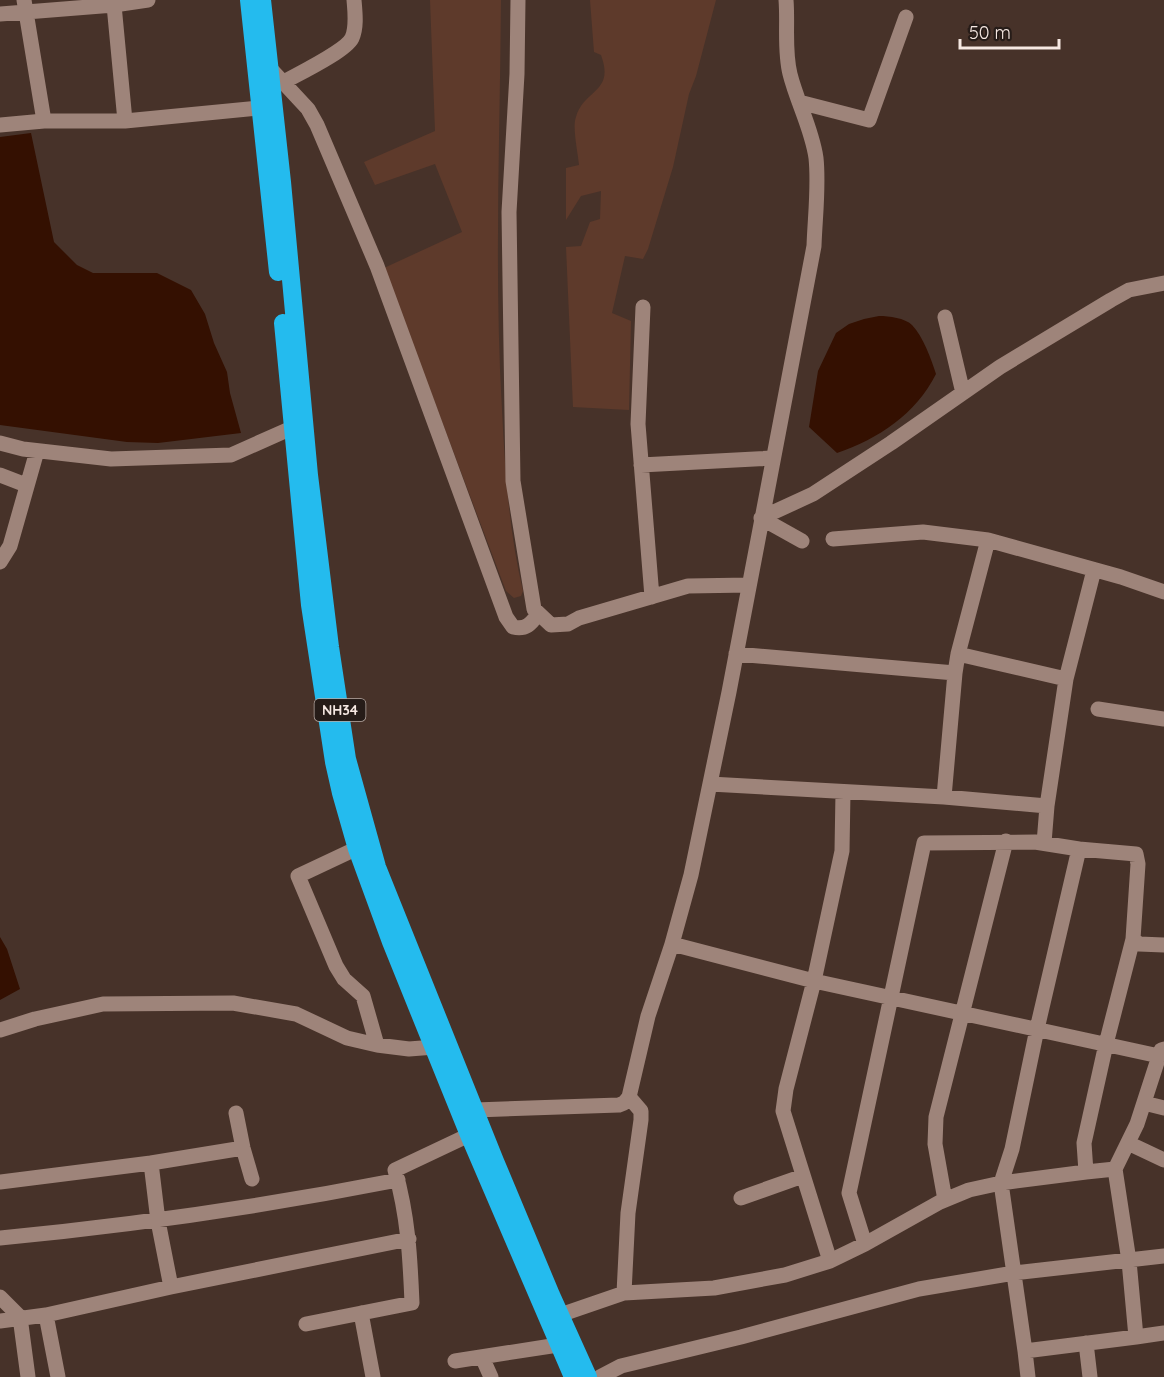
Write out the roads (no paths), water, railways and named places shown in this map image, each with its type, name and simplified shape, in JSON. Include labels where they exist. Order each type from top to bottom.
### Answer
[{"type":"highway","name":"NH34","points":[[249,0],[259,108],[299,424],[309,475],[347,759],[363,846],[391,942],[469,1135],[573,1377]]},
{"type":"highway","name":"NH34","points":[[262,0],[282,182],[299,424]]},
{"type":"highway","name":"NH34","points":[[363,846],[377,867],[560,1316],[588,1377]]},
{"type":"street","points":[[0,14],[25,6],[148,0]]},
{"type":"street","points":[[284,82],[342,48],[352,39],[356,15],[354,0]]},
{"type":"street","points":[[518,0],[517,74],[509,212],[513,481],[534,609],[551,625],[568,624],[579,618],[688,586],[749,585]]},
{"type":"street","points":[[475,1110],[624,1103],[629,1097],[648,1016],[672,944],[691,875],[710,784],[814,246],[816,161],[813,141],[789,71],[786,0]]},
{"type":"street","points":[[114,2],[125,121]]},
{"type":"street","points":[[25,6],[44,121]]},
{"type":"street","points":[[799,102],[869,120],[906,17]]},
{"type":"street","points":[[268,66],[308,109],[377,266],[506,617],[513,627],[521,629],[531,624],[538,614]]},
{"type":"street","points":[[0,125],[44,121],[125,121],[259,108]]},
{"type":"street","points":[[761,518],[813,494],[1000,367],[1111,300],[1129,290],[1164,283]]},
{"type":"street","points":[[643,307],[638,424],[652,597]]},
{"type":"street","points":[[945,317],[963,393]]},
{"type":"street","points":[[0,442],[37,451],[111,459],[231,455],[299,424]]},
{"type":"street","points":[[0,562],[10,546],[37,451]]},
{"type":"street","points":[[641,465],[772,458]]},
{"type":"street","points":[[0,476],[26,485]]},
{"type":"street","points":[[761,518],[802,542]]},
{"type":"street","points":[[833,539],[923,532],[988,540],[1164,592]]},
{"type":"street","points":[[944,797],[958,654],[988,540]]},
{"type":"street","points":[[1044,843],[1047,806],[1066,679],[1094,570]]},
{"type":"street","points":[[736,654],[955,673]]},
{"type":"street","points":[[958,654],[1066,679]]},
{"type":"street","points":[[1098,709],[1164,719]]},
{"type":"street","points":[[710,784],[944,797],[1047,806]]},
{"type":"street","points":[[830,1261],[783,1111],[786,1089],[814,981],[842,851],[843,792]]},
{"type":"street","points":[[945,1200],[935,1144],[936,1117],[1006,842]]},
{"type":"street","points":[[865,1244],[849,1193],[924,843],[1044,843],[1079,849],[1136,854],[1138,864],[1133,939],[1084,1143],[1086,1172]]},
{"type":"street","points":[[363,846],[298,876],[336,966],[344,980],[363,996],[377,1045]]},
{"type":"street","points":[[1028,1377],[1001,1183],[1012,1149],[1079,849]]},
{"type":"street","points":[[1133,939],[1139,944],[1164,945]]},
{"type":"street","points":[[672,944],[890,999],[1106,1044],[1162,1053],[1128,1143],[1115,1168],[1129,1261],[1136,1337]]},
{"type":"street","points":[[0,1030],[54,1014],[103,1004],[233,1003],[296,1014],[347,1038],[377,1045],[409,1049],[435,1047]]},
{"type":"street","points":[[624,1293],[628,1213],[641,1120],[641,1111],[629,1097]]},
{"type":"street","points":[[1144,1103],[1164,1108]]},
{"type":"street","points":[[236,1113],[252,1179]]},
{"type":"street","points":[[306,1324],[412,1303],[405,1206],[395,1170],[469,1135]]},
{"type":"street","points":[[1128,1143],[1164,1160]]},
{"type":"street","points":[[0,1182],[150,1163],[243,1148]]},
{"type":"street","points":[[150,1163],[171,1287]]},
{"type":"street","points":[[560,1316],[624,1293],[714,1288],[785,1275],[830,1261],[945,1200],[969,1190],[1001,1183],[1115,1168]]},
{"type":"street","points":[[741,1198],[803,1176]]},
{"type":"street","points":[[0,1238],[158,1221],[268,1205],[398,1180]]},
{"type":"street","points":[[0,1322],[20,1317],[46,1315],[409,1239]]},
{"type":"street","points":[[600,1377],[621,1366],[741,1337],[919,1289],[1014,1273],[1164,1256]]},
{"type":"street","points":[[0,1297],[20,1317],[28,1377]]},
{"type":"street","points":[[361,1313],[373,1377]]},
{"type":"street","points":[[46,1315],[58,1377]]},
{"type":"street","points":[[1025,1351],[1164,1333]]},
{"type":"street","points":[[1086,1343],[1090,1377]]},
{"type":"street","points":[[455,1361],[558,1345]]},
{"type":"street","points":[[482,1357],[491,1377]]}]
